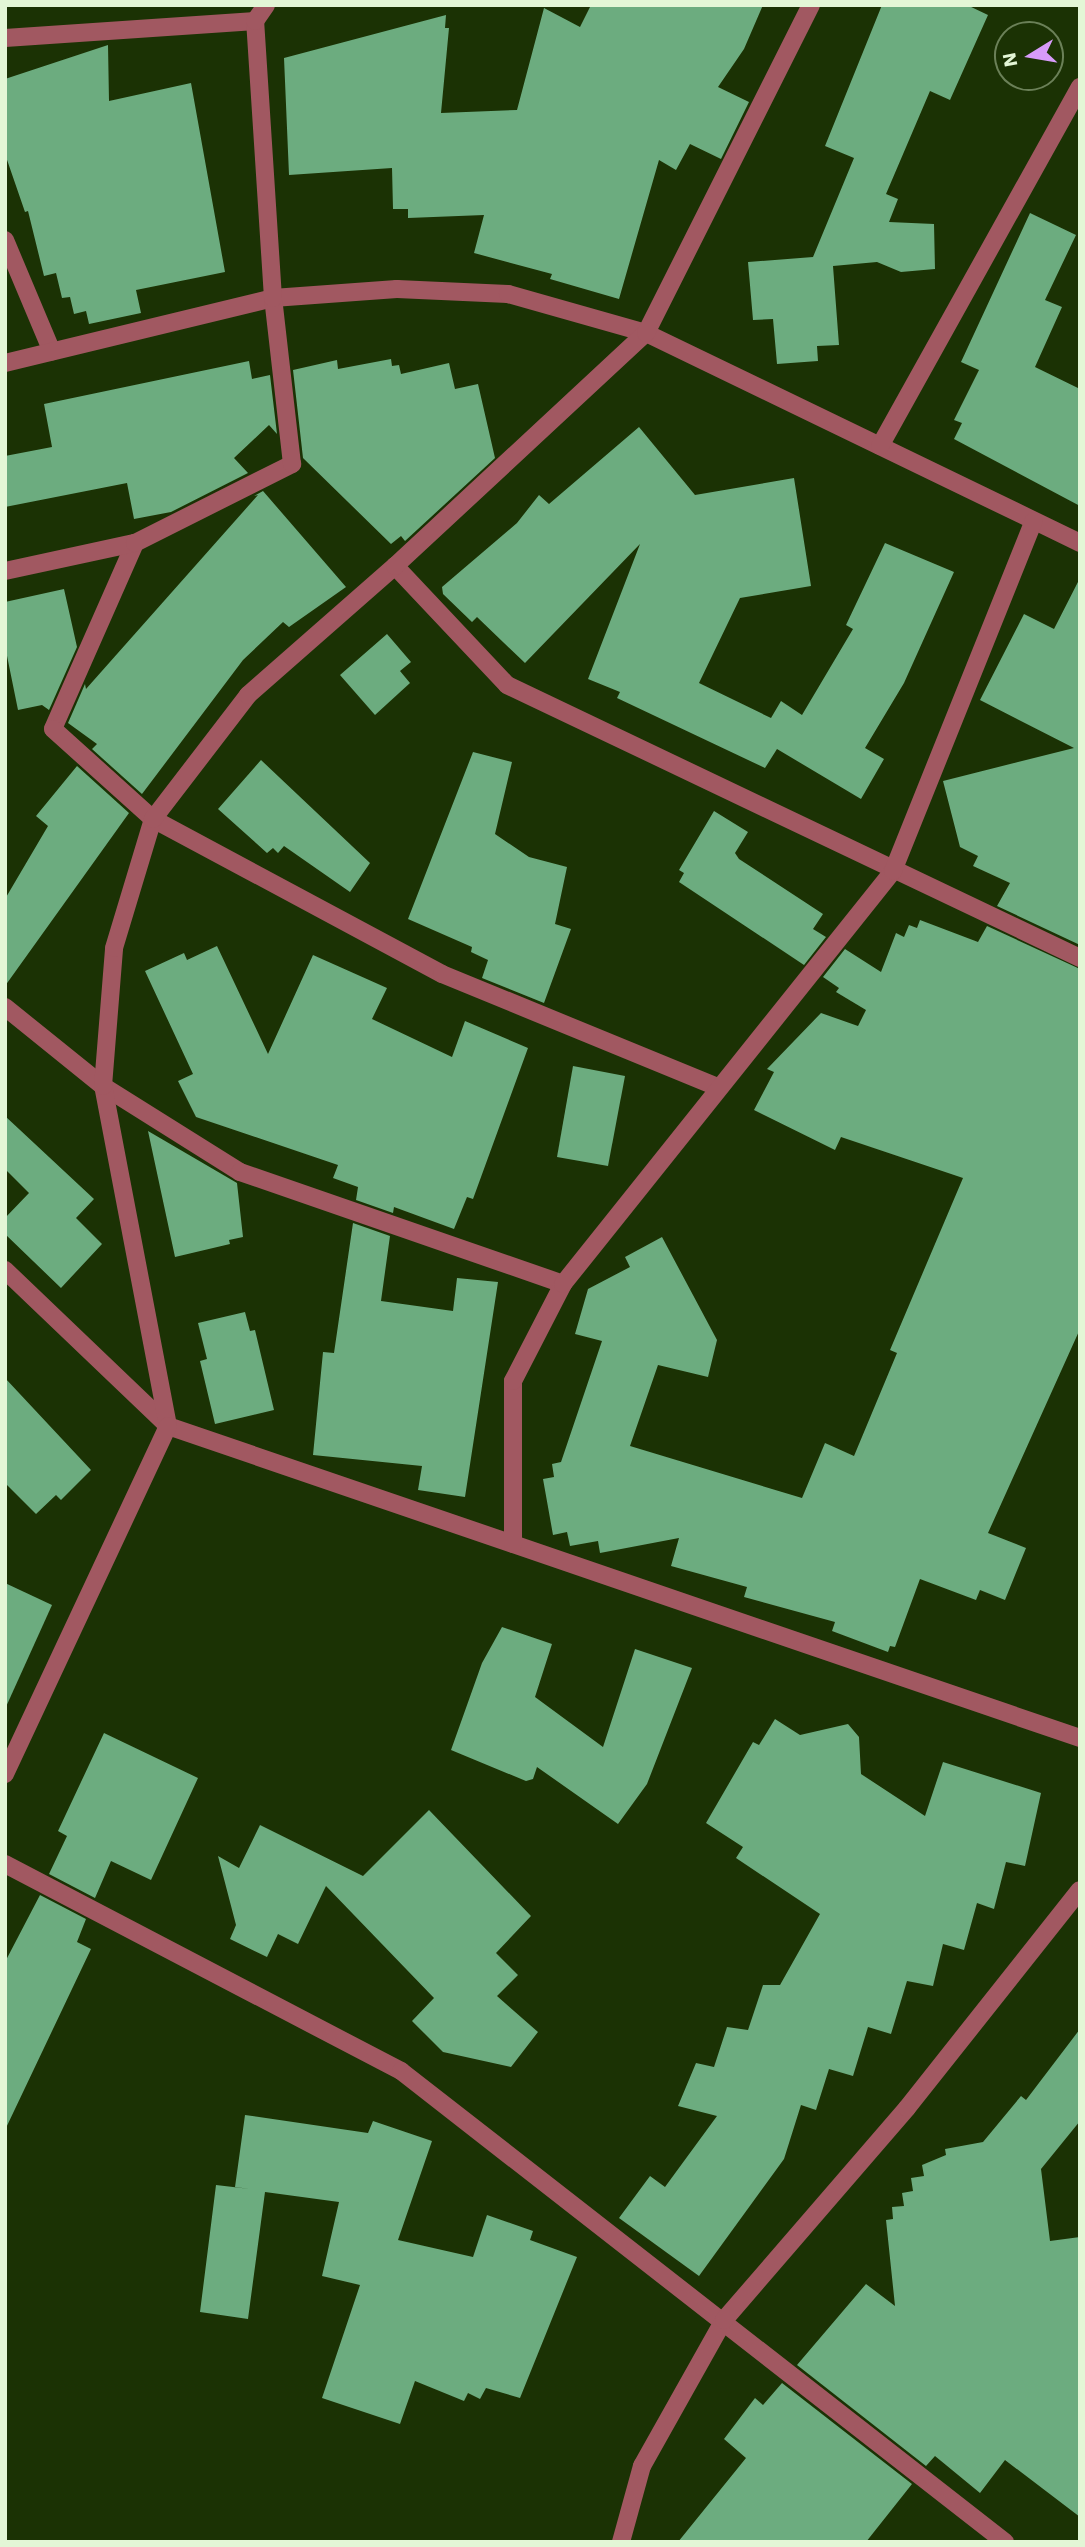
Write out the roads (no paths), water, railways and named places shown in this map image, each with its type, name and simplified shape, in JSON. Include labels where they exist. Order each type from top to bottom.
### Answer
[{"type":"street","points":[[5,571],[135,543],[292,464],[273,298],[255,21],[266,5]]},
{"type":"street","points":[[5,1774],[168,1426],[103,1086],[114,948],[153,819],[248,695],[395,566],[646,333],[811,5]]},
{"type":"street","points":[[5,38],[255,21]]},
{"type":"street","points":[[880,446],[1080,87]]},
{"type":"street","points":[[5,240],[52,352]]},
{"type":"street","points":[[5,363],[273,298],[397,289],[508,294],[646,333],[1080,543]]},
{"type":"street","points":[[513,1544],[513,1381],[564,1284],[718,1087],[893,872],[1034,521]]},
{"type":"street","points":[[135,543],[53,729],[153,819],[442,974],[718,1087]]},
{"type":"street","points":[[395,566],[507,685],[893,872],[1080,958]]},
{"type":"street","points":[[5,1007],[103,1086],[240,1172],[564,1284]]},
{"type":"street","points":[[5,1270],[168,1426],[1080,1738]]},
{"type":"street","points":[[5,1864],[401,2071],[724,2320],[1005,2542]]},
{"type":"street","points":[[621,2542],[642,2466],[724,2320],[907,2108],[1080,1890]]}]
